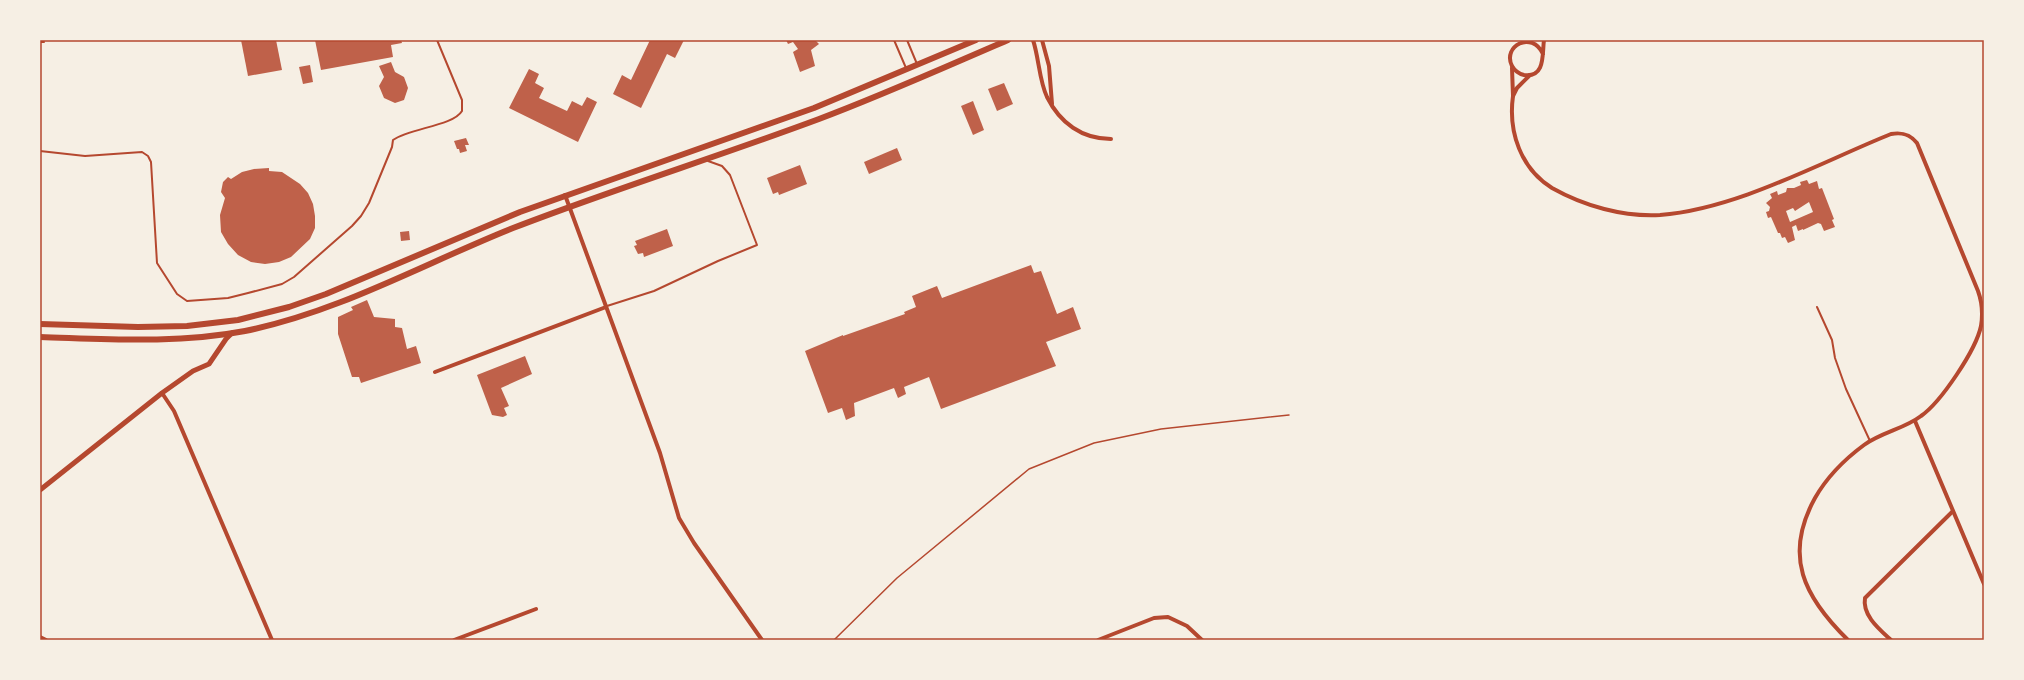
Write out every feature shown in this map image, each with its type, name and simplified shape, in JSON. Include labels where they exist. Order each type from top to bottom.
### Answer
[{"type":"highway","points":[[40,324],[160,328],[238,320],[277,311],[320,297],[481,228],[565,195],[797,114],[907,70],[976,40]]},
{"type":"highway","points":[[40,337],[153,340],[193,338],[232,333],[277,324],[321,310],[485,240],[570,207],[854,106],[1008,40]]},
{"type":"street","points":[[1033,40],[1046,93],[1062,118],[1078,132],[1095,138],[1111,139]]},
{"type":"street","points":[[1042,40],[1050,74],[1052,104]]},
{"type":"street","points":[[1513,96],[1517,88],[1542,65],[1544,40]]},
{"type":"street","points":[[1543,54],[1536,44],[1527,41],[1516,45],[1510,54],[1513,74],[1512,116],[1515,137],[1520,153],[1528,168],[1549,186],[1567,196],[1602,209],[1644,215],[1673,214],[1716,204],[1810,169],[1891,134],[1900,133],[1907,135],[1917,143],[1923,154],[1982,297],[1980,327],[1972,349],[1943,394],[1915,421],[1870,441],[1848,458],[1825,483],[1806,516],[1798,544],[1802,571],[1811,593],[1829,619],[1848,640]]},
{"type":"street","points":[[1512,65],[1519,73],[1530,75]]},
{"type":"street","points":[[565,195],[660,454],[679,518],[694,543],[762,640]]},
{"type":"street","points":[[435,372],[606,307]]},
{"type":"street","points":[[40,491],[163,392],[193,371],[205,366],[213,360],[226,339],[232,333]]},
{"type":"street","points":[[163,392],[178,420],[272,640]]},
{"type":"street","points":[[1915,421],[1952,512],[1984,584]]},
{"type":"street","points":[[1891,640],[1868,616],[1863,607],[1865,598],[1952,512]]},
{"type":"street","points":[[454,640],[536,609]]},
{"type":"street","points":[[1098,640],[1154,618],[1168,617],[1187,626],[1202,640]]},
{"type":"street","points":[[40,637],[46,640]]},
{"type":"lane","points":[[40,151],[85,156],[142,152],[148,156],[152,162],[156,254],[161,271],[177,294],[187,301],[228,298],[282,284],[294,277],[352,226],[361,216],[369,203],[392,147],[393,140],[402,133],[454,119],[462,111],[463,105],[437,40]]},
{"type":"lane","points":[[894,40],[907,70]]},
{"type":"lane","points":[[907,40],[918,65]]},
{"type":"lane","points":[[606,307],[654,291],[718,261],[757,246],[735,186],[725,168],[705,160]]},
{"type":"lane","points":[[1817,307],[1832,340],[1835,358],[1846,389],[1870,441]]},
{"type":"path","points":[[834,640],[897,578],[1029,469],[1094,443],[1161,429],[1289,415]]},
{"type":"building","points":[[241,40],[276,40],[282,70],[248,76]]},
{"type":"building","points":[[315,40],[401,40],[402,43],[391,45],[393,57],[321,70]]},
{"type":"building","points":[[650,40],[684,40],[675,58],[667,54],[641,108],[613,94],[622,75],[631,80]]},
{"type":"building","points":[[786,40],[815,40],[819,44],[811,50],[815,66],[800,72],[793,52],[798,49],[793,42],[788,44]]},
{"type":"building","points":[[391,62],[395,72],[404,77],[408,88],[404,100],[395,103],[384,98],[379,86],[384,77],[379,66]]},
{"type":"building","points":[[310,65],[313,82],[303,84],[299,67]]},
{"type":"building","points":[[529,69],[539,74],[535,83],[544,88],[539,98],[567,111],[572,101],[582,106],[587,97],[597,102],[578,142],[509,108]]},
{"type":"building","points":[[1004,83],[1013,104],[997,111],[988,89]]},
{"type":"building","points":[[973,101],[984,130],[973,135],[961,106]]},
{"type":"building","points":[[466,138],[469,145],[465,145],[467,151],[460,153],[454,141]]},
{"type":"building","points":[[897,148],[902,160],[869,174],[864,162]]},
{"type":"building","points":[[800,165],[807,184],[779,195],[778,192],[773,194],[767,178]]},
{"type":"building","points":[[269,168],[269,171],[282,172],[300,184],[308,193],[313,204],[315,228],[310,239],[291,257],[279,262],[265,264],[251,262],[238,255],[228,244],[221,232],[220,215],[225,198],[221,192],[223,182],[228,177],[231,179],[242,172],[254,169]]},
{"type":"building","points":[[1807,180],[1809,184],[1817,181],[1819,189],[1822,188],[1834,219],[1832,220],[1835,227],[1824,231],[1821,224],[1818,223],[1798,231],[1796,225],[1792,227],[1795,240],[1788,243],[1785,237],[1782,238],[1780,233],[1778,233],[1771,217],[1768,218],[1766,212],[1769,211],[1770,207],[1766,203],[1772,198],[1770,194],[1777,191],[1778,195],[1786,192],[1787,188],[1794,188],[1801,185],[1800,182]],"holes":[[[1809,202],[1813,212],[1790,222],[1786,211],[1793,208],[1795,211]]]},
{"type":"building","points":[[667,229],[673,246],[644,257],[643,253],[638,254],[634,246],[637,245],[635,241]]},
{"type":"building","points":[[409,231],[410,240],[401,241],[400,232]]},
{"type":"building","points":[[1031,265],[1034,273],[1041,271],[1057,314],[1073,307],[1081,329],[1046,342],[1056,366],[941,409],[929,377],[904,387],[906,394],[898,398],[894,388],[854,403],[855,416],[846,420],[842,408],[828,413],[805,351],[843,335],[905,314],[904,312],[916,307],[912,296],[937,286],[942,298]]},
{"type":"building","points":[[367,300],[374,317],[395,319],[395,327],[402,328],[407,349],[416,346],[421,363],[361,383],[359,377],[352,377],[338,334],[338,317],[353,310],[351,307]]},
{"type":"building","points":[[525,356],[532,374],[501,388],[509,406],[504,408],[507,415],[503,417],[492,415],[477,375]]}]
